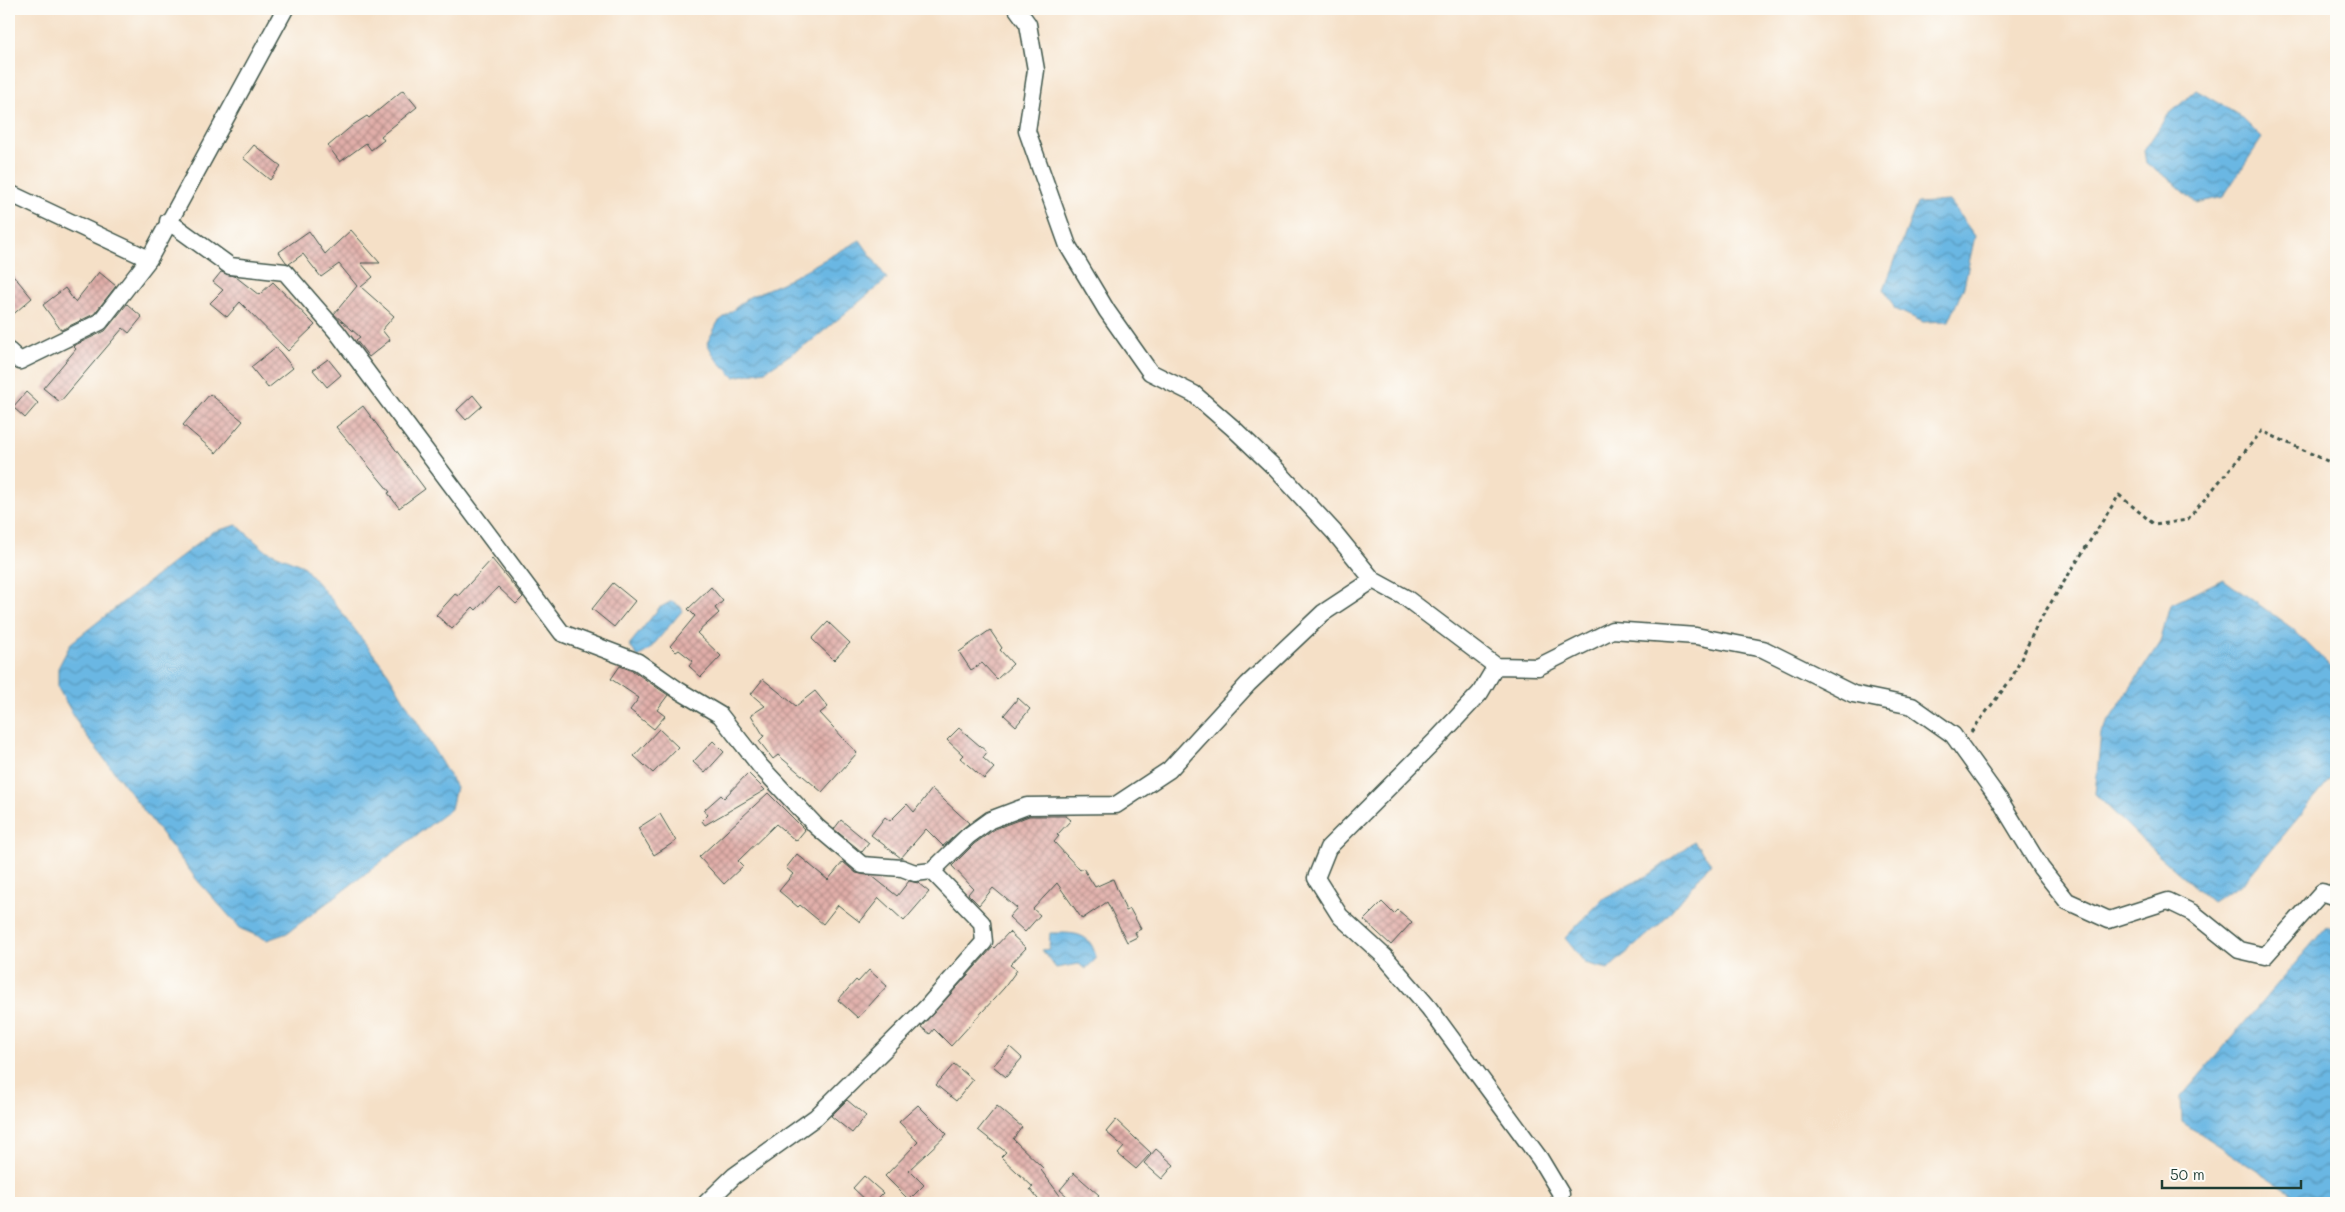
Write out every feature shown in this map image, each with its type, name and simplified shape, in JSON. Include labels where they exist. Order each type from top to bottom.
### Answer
[{"type":"street","points":[[9,351],[20,361],[100,322],[149,259],[284,9]]},
{"type":"street","points":[[1017,9],[1028,24],[1036,70],[1027,131],[1068,246],[1107,311],[1150,372],[1194,394],[1233,428],[1328,525],[1373,580],[1406,598],[1496,666],[1538,668],[1612,630],[1696,636],[1763,649],[1853,694],[1912,706],[1953,735],[1999,799],[2041,868],[2068,901],[2109,920],[2168,901],[2193,912],[2239,950],[2266,956],[2322,892],[2336,897]]},
{"type":"street","points":[[9,193],[149,259]]},
{"type":"street","points":[[168,221],[230,266],[285,272],[337,332],[562,633],[638,662],[720,716],[760,766],[817,827],[862,865],[902,868],[915,873],[932,871],[968,836],[990,820],[1027,806],[1116,805],[1169,770],[1248,684],[1323,613],[1373,580]]},
{"type":"street","points":[[1496,666],[1480,692],[1437,740],[1328,848],[1316,878],[1340,916],[1385,958],[1440,1024],[1540,1159],[1561,1194],[1559,1203]]},
{"type":"street","points":[[706,1203],[734,1176],[816,1117],[926,1008],[984,942],[982,923],[932,871]]},
{"type":"path","points":[[1960,745],[1982,720],[2012,678],[2038,623],[2119,495],[2155,525],[2188,520],[2262,431],[2336,465]]},
{"type":"water","points":[[2196,90],[2240,116],[2262,138],[2223,197],[2196,203],[2172,181],[2146,163],[2144,151],[2166,117]]},
{"type":"water","points":[[1949,201],[1975,236],[1964,286],[1949,321],[1923,322],[1895,309],[1884,289],[1917,203]]},
{"type":"water","points":[[860,240],[887,279],[814,339],[765,371],[734,377],[715,358],[707,343],[718,322],[749,297],[782,283]]},
{"type":"water","points":[[237,525],[265,550],[303,566],[332,600],[388,673],[456,787],[451,809],[287,933],[267,940],[241,929],[197,880],[80,727],[58,688],[58,668],[71,643],[212,532]]},
{"type":"water","points":[[2223,579],[2293,629],[2336,672],[2336,773],[2244,882],[2212,902],[2157,854],[2095,794],[2101,733],[2160,642],[2170,605]]},
{"type":"water","points":[[672,601],[681,607],[682,611],[649,650],[638,657],[629,645],[659,608]]},
{"type":"water","points":[[1694,841],[1711,863],[1661,923],[1608,969],[1585,963],[1565,938],[1604,898],[1652,873]]},
{"type":"water","points":[[2327,926],[2336,932],[2336,1203],[2306,1203],[2182,1122],[2181,1097]]},
{"type":"water","points":[[1050,933],[1074,934],[1086,938],[1094,950],[1096,959],[1085,969],[1079,964],[1056,968],[1042,950],[1049,949]]},
{"type":"building","points":[[403,90],[417,107],[381,136],[384,140],[371,150],[366,143],[340,162],[328,146],[353,125],[367,116],[369,118]]},
{"type":"building","points":[[254,145],[281,166],[270,180],[243,158]]},
{"type":"building","points":[[351,230],[380,263],[361,263],[373,277],[361,287],[394,316],[382,330],[390,340],[369,357],[356,340],[360,337],[334,314],[357,286],[339,264],[321,277],[303,254],[289,264],[279,252],[309,231],[325,254]]},
{"type":"building","points":[[9,270],[32,298],[9,318]]},
{"type":"building","points":[[99,272],[116,286],[94,314],[61,330],[43,305],[65,288],[75,302]]},
{"type":"building","points":[[221,272],[236,277],[259,295],[273,282],[315,325],[288,351],[240,302],[227,317],[210,303],[223,290],[213,282]]},
{"type":"building","points":[[127,304],[142,317],[129,333],[123,328],[60,402],[43,388],[76,349],[73,346],[105,331]]},
{"type":"building","points":[[276,347],[293,368],[268,388],[251,367]]},
{"type":"building","points":[[328,359],[341,375],[327,387],[313,370]]},
{"type":"building","points":[[26,392],[38,403],[25,418],[13,407]]},
{"type":"building","points":[[210,394],[243,421],[216,453],[183,425]]},
{"type":"building","points":[[473,395],[482,406],[466,420],[457,410]]},
{"type":"building","points":[[363,406],[425,489],[399,508],[388,493],[390,492],[336,427]]},
{"type":"building","points":[[492,559],[523,597],[516,604],[498,587],[476,610],[473,607],[452,629],[436,615],[455,594],[458,596]]},
{"type":"building","points":[[613,583],[635,601],[614,627],[592,609]]},
{"type":"building","points":[[711,587],[723,601],[715,608],[719,613],[697,633],[721,656],[701,677],[689,666],[693,661],[679,650],[676,652],[670,646],[695,616],[688,609]]},
{"type":"building","points":[[828,622],[850,643],[834,660],[812,639]]},
{"type":"building","points":[[990,630],[1002,648],[1000,650],[1013,664],[997,679],[982,663],[971,670],[959,652]]},
{"type":"building","points":[[620,666],[633,671],[668,695],[657,710],[665,716],[654,729],[630,710],[639,698],[611,679]]},
{"type":"building","points":[[763,679],[796,706],[815,691],[828,707],[820,713],[857,753],[822,792],[778,755],[773,759],[759,741],[764,736],[751,715],[765,706],[751,694]]},
{"type":"building","points":[[1018,698],[1030,709],[1016,726],[1004,715]]},
{"type":"building","points":[[959,728],[987,752],[983,758],[994,768],[984,779],[960,758],[963,755],[947,740]]},
{"type":"building","points":[[659,729],[678,747],[653,773],[634,756]]},
{"type":"building","points":[[713,741],[724,752],[705,773],[693,762]]},
{"type":"building","points":[[748,773],[765,790],[705,825],[702,821],[708,815],[704,810],[721,795],[724,798]]},
{"type":"building","points":[[932,789],[969,823],[943,846],[926,829],[901,858],[871,835],[885,817],[890,821],[907,804],[914,812]]},
{"type":"building","points":[[768,793],[805,830],[796,841],[776,824],[738,861],[743,866],[724,884],[699,857]]},
{"type":"building","points":[[660,814],[676,841],[654,855],[638,828]]},
{"type":"building","points":[[1029,816],[1066,816],[1071,820],[1057,835],[1059,836],[1054,842],[1080,870],[1083,868],[1095,887],[1113,879],[1126,911],[1130,909],[1141,929],[1135,932],[1137,937],[1127,942],[1107,902],[1082,919],[1057,883],[1033,909],[1040,915],[1025,932],[1009,917],[1017,908],[993,888],[979,905],[968,894],[973,888],[952,866],[974,844],[995,829]]},
{"type":"building","points":[[841,820],[869,843],[862,852],[834,829]]},
{"type":"building","points":[[797,854],[828,880],[843,862],[856,873],[872,876],[897,896],[909,881],[918,883],[929,892],[904,921],[879,898],[860,922],[838,905],[823,924],[779,891],[793,874],[786,868]]},
{"type":"building","points":[[1382,902],[1394,914],[1398,910],[1412,922],[1391,945],[1364,920]]},
{"type":"building","points":[[1009,932],[1026,948],[1010,965],[1017,970],[1004,988],[951,1046],[934,1029],[930,1034],[921,1027],[993,947]]},
{"type":"building","points":[[869,970],[887,986],[858,1018],[838,1000],[856,980],[858,982]]},
{"type":"building","points":[[1010,1047],[1022,1058],[1006,1077],[993,1066]]},
{"type":"building","points":[[954,1064],[973,1080],[956,1101],[936,1085]]},
{"type":"building","points":[[847,1100],[866,1116],[852,1133],[831,1116]]},
{"type":"building","points":[[918,1105],[947,1134],[909,1170],[924,1185],[909,1200],[885,1176],[918,1142],[899,1122]]},
{"type":"building","points":[[997,1106],[1022,1127],[1013,1139],[1043,1168],[1041,1170],[1061,1197],[1053,1203],[1041,1203],[1030,1189],[1033,1187],[1001,1157],[1006,1152],[978,1130]]},
{"type":"building","points":[[1116,1120],[1151,1153],[1136,1169],[1118,1154],[1124,1147],[1106,1132]]},
{"type":"building","points":[[1156,1149],[1174,1165],[1162,1179],[1144,1163]]},
{"type":"building","points":[[1074,1173],[1099,1195],[1091,1203],[1075,1203],[1060,1190]]},
{"type":"building","points":[[864,1176],[883,1193],[873,1203],[869,1203],[853,1188]]}]
